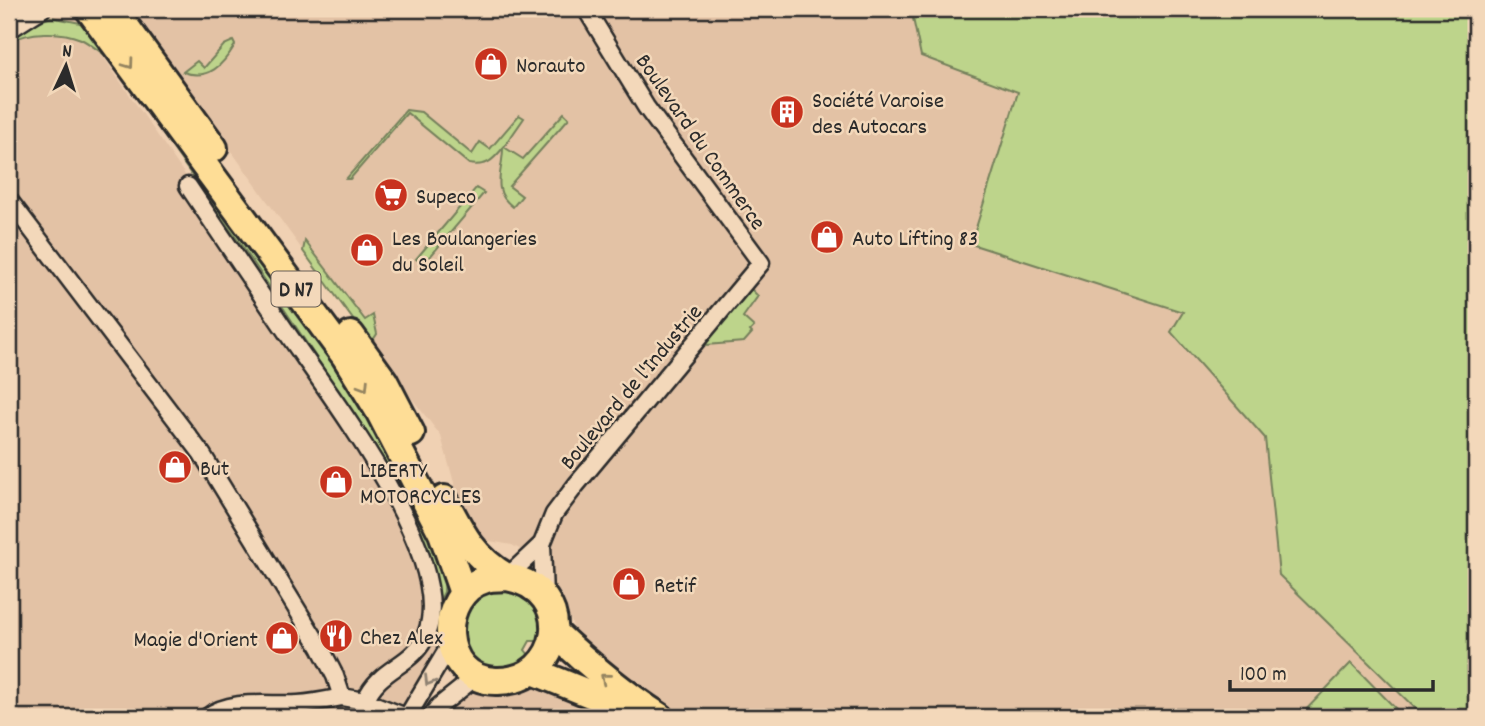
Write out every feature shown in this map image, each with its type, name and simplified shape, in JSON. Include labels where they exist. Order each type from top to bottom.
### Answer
[{"type":"main road","name":"D N7","points":[[89,9],[345,356],[379,411],[442,533],[463,593]]},
{"type":"main road","name":"D N7","points":[[113,9],[384,382],[460,530],[475,552],[493,570],[507,577]]},
{"type":"main road","points":[[507,577],[521,580],[544,596],[552,608],[555,633],[544,659],[533,671],[518,679],[495,681],[477,676],[455,657],[450,645],[450,620],[463,593],[488,578],[507,577]]},
{"type":"main road","points":[[555,633],[626,695],[660,717]]},
{"type":"main road","points":[[533,671],[595,696],[630,717]]},
{"type":"street","points":[[9,30],[42,9]]},
{"type":"street","name":"Boulevard du Commerce","points":[[586,9],[646,107],[761,263]]},
{"type":"street","points":[[188,186],[344,417],[397,501],[422,559],[430,584],[428,631],[410,658],[380,677],[370,687],[365,701]]},
{"type":"street","points":[[9,200],[202,454],[320,647],[342,697]]},
{"type":"street","name":"Boulevard de l'Industrie","points":[[544,596],[542,544],[554,514],[761,263]]},
{"type":"street","name":"Boulevard de l'Industrie","points":[[507,577],[542,544]]},
{"type":"street","points":[[207,717],[212,713],[244,704],[298,704],[342,697],[365,701],[406,717],[450,645]]},
{"type":"street","points":[[431,717],[439,707],[477,676]]},
{"type":"shaded area","points":[[9,9],[75,9],[104,58],[233,244],[422,540],[441,611],[435,658],[399,717],[9,717]]},
{"type":"shaded area","points":[[149,9],[911,9],[921,56],[1018,92],[972,244],[1184,312],[1171,332],[1265,438],[1280,575],[1424,717],[675,717],[575,632],[561,593],[527,553],[512,545],[484,540],[458,497],[441,436],[372,347],[138,21]]},
{"type":"shaded area","points":[[540,687],[567,694],[606,717],[445,717],[457,703],[470,694],[499,694]]},
{"type":"green space","points":[[911,9],[1476,9],[1476,717],[1424,717],[1279,575],[1265,438],[1171,332],[1183,312],[971,244],[1018,92],[921,56]]},
{"type":"green space","points":[[51,17],[85,24],[348,377],[432,538],[445,577],[444,592],[436,609],[424,544],[412,513],[384,460],[253,262],[109,58],[81,39],[64,34],[35,34],[9,42],[9,37],[20,29]]},
{"type":"green space","points":[[233,41],[235,45],[220,65],[208,73],[183,72],[197,61],[204,68],[224,45]]},
{"type":"green space","points":[[406,110],[421,112],[472,154],[480,142],[490,149],[519,115],[524,118],[504,147],[523,159],[564,113],[569,118],[509,186],[522,196],[513,207],[506,201],[500,187],[503,148],[489,162],[469,164],[407,113],[350,179],[346,179]]},
{"type":"green space","points":[[476,188],[484,193],[423,265],[416,259]]},
{"type":"green space","points":[[305,241],[365,320],[373,315],[377,334],[373,340],[368,340],[303,251]]},
{"type":"green space","points":[[751,289],[758,296],[743,317],[754,327],[744,342],[703,343]]},
{"type":"green space","points":[[489,589],[507,589],[525,595],[534,606],[539,619],[538,641],[530,641],[525,650],[529,655],[513,665],[494,667],[476,661],[462,641],[461,627],[465,608]]},
{"type":"green space","points":[[1351,663],[1400,713],[1396,717],[1299,717]]},
{"type":"place","name":"Norauto","points":[[491,64]]},
{"type":"place","name":"Société Varoise des Autocars","points":[[787,112]]},
{"type":"place","name":"Supeco","points":[[391,195]]},
{"type":"place","name":"Auto Lifting 83","points":[[827,237]]},
{"type":"place","name":"Les Boulangeries du Soleil","points":[[367,250]]},
{"type":"place","name":"But","points":[[175,467]]},
{"type":"place","name":"LIBERTY MOTORCYCLES","points":[[336,482]]},
{"type":"place","name":"Retif","points":[[629,584]]},
{"type":"place","name":"Chez Alex","points":[[336,636]]},
{"type":"place","name":"Magie d'Orient","points":[[282,638]]}]
